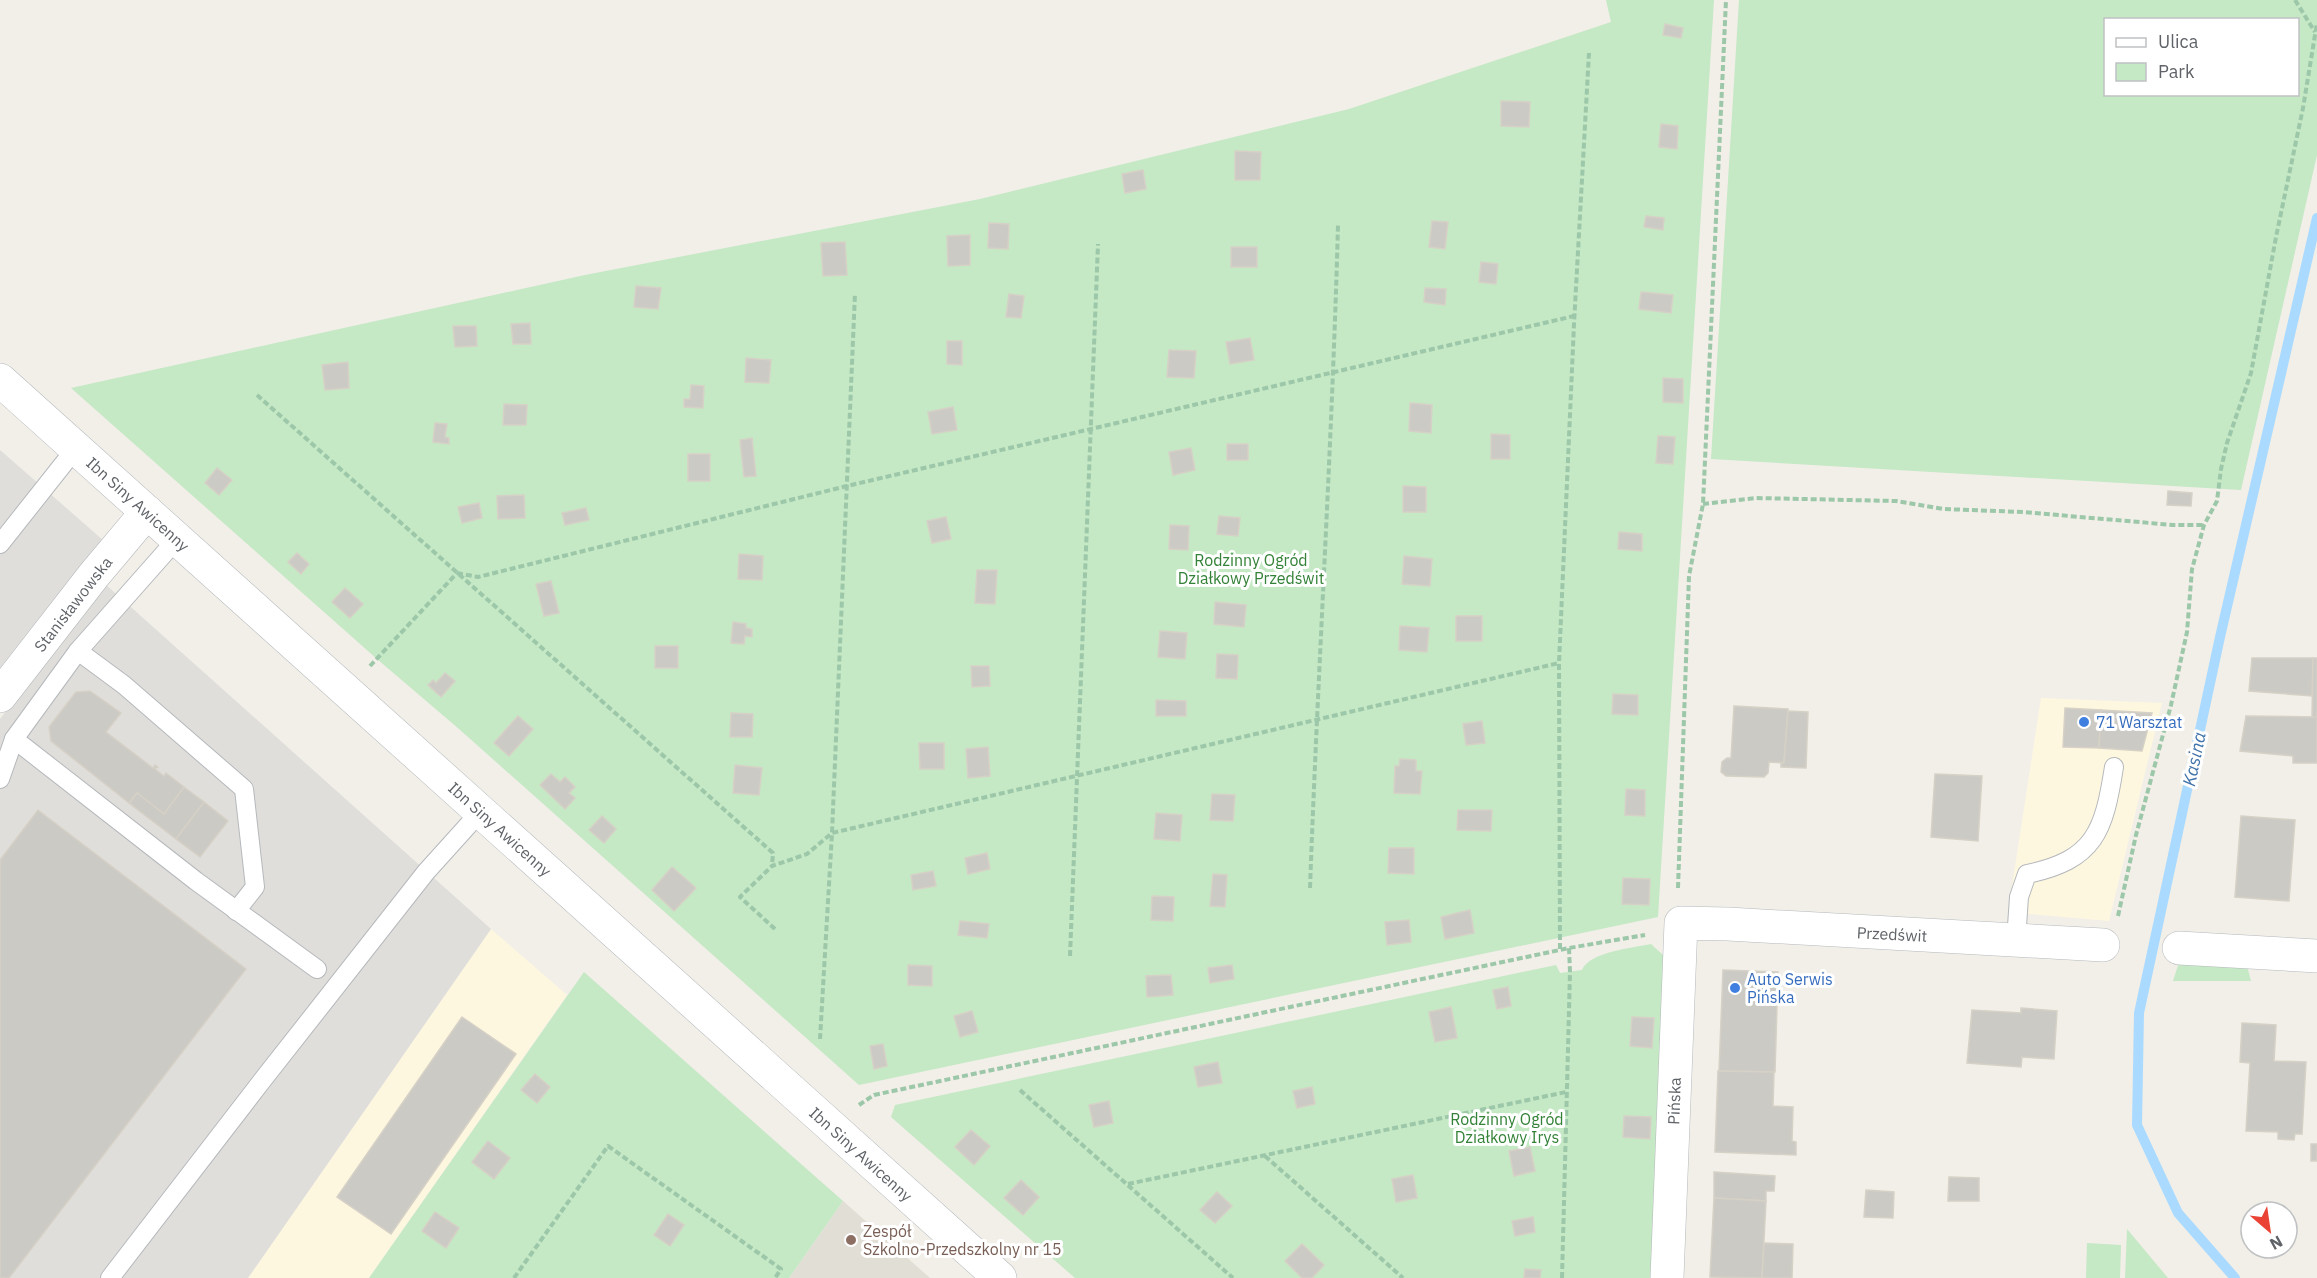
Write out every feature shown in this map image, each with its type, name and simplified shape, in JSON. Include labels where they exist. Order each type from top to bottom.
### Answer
[{"type":"street","name":"Ibn Siny Awicenny","points":[[0,380],[1000,1278]]},
{"type":"street","name":"Stanisławowska","points":[[0,696],[94,574],[147,512]]},
{"type":"street","name":"Przedświt","points":[[1682,923],[2016,941],[2110,934]]},
{"type":"street","name":"Pińska","points":[[1667,1278],[1682,923]]},
{"type":"street","points":[[2179,948],[2317,956]]},
{"type":"lane","points":[[0,544],[76,448]]},
{"type":"lane","points":[[0,779],[14,739],[78,651],[177,539]]},
{"type":"lane","points":[[78,651],[124,685],[244,789],[255,886],[236,911]]},
{"type":"lane","points":[[14,739],[236,911],[317,969]]},
{"type":"lane","points":[[2016,941],[2019,897],[2027,874],[2051,869],[2073,859],[2090,843],[2108,807],[2114,767]]},
{"type":"lane","points":[[110,1278],[267,1073],[426,872],[481,811]]},
{"type":"path","points":[[834,1129],[854,1109],[874,1095],[1560,949],[1657,933],[1682,923],[1678,878],[1689,576],[1703,504],[1726,0]]},
{"type":"path","points":[[2295,0],[2315,33]]},
{"type":"path","points":[[2110,934],[2171,705],[2187,632],[2192,569],[2204,525],[2217,501],[2221,469],[2251,373],[2303,108],[2317,23]]},
{"type":"path","points":[[1560,949],[1559,663],[1574,316],[1589,53]]},
{"type":"path","points":[[1310,888],[1316,720],[1334,372],[1338,225]]},
{"type":"path","points":[[1070,956],[1098,244]]},
{"type":"path","points":[[820,1039],[832,833],[855,293]]},
{"type":"path","points":[[457,573],[478,577],[847,486],[1574,316]]},
{"type":"path","points":[[257,395],[773,853],[772,866]]},
{"type":"path","points":[[1703,504],[1756,498],[1896,501],[1944,509],[2023,512],[2173,525],[2204,525]]},
{"type":"path","points":[[346,691],[457,573]]},
{"type":"path","points":[[775,928],[740,897],[772,866],[807,854],[832,833],[1559,663]]},
{"type":"path","points":[[1562,1278],[1569,948]]},
{"type":"path","points":[[1020,1089],[1233,1278]]},
{"type":"path","points":[[1128,1184],[1566,1092]]},
{"type":"path","points":[[514,1278],[608,1146],[781,1269],[775,1278]]},
{"type":"path","points":[[1265,1156],[1403,1278]]},
{"type":"shaded area","points":[[0,450],[104,541],[0,674]]},
{"type":"shaded area","points":[[104,583],[491,929],[248,1278],[0,1278],[0,719]]},
{"type":"shaded area","points":[[2041,698],[2162,703],[2109,921],[2008,912]]},
{"type":"shaded area","points":[[491,929],[567,995],[369,1278],[248,1278]]},
{"type":"shaded area","name":"Zespół Szkolno-Przedszkolny nr 15","points":[[843,1201],[930,1278],[789,1278]]},
{"type":"green space","name":"Rodzinny Ogród Działkowy Przedświt","points":[[1606,0],[1714,0],[1658,917],[859,1085],[71,388],[585,275],[980,199],[1349,109],[1611,22]]},
{"type":"green space","points":[[1739,0],[2317,0],[2317,155],[2241,490],[1711,459]]},
{"type":"green space","name":"Rodzinny Ogród Działkowy Irys","points":[[1651,944],[1663,955],[1653,1278],[1075,1278],[891,1117],[895,1105],[1556,965],[1560,973],[1582,970],[1586,964],[1602,955]]},
{"type":"green space","points":[[2182,953],[2246,962],[2251,981],[2173,981]]},
{"type":"green space","points":[[584,972],[843,1201],[789,1278],[369,1278]]},
{"type":"green space","points":[[2127,1229],[2168,1278],[2125,1278]]},
{"type":"green space","points":[[2087,1243],[2121,1245],[2120,1278],[2086,1278]]},
{"type":"building","points":[[1665,24],[1683,28],[1681,38],[1663,35]]},
{"type":"building","points":[[1501,101],[1530,102],[1529,127],[1501,126]]},
{"type":"building","points":[[1661,124],[1678,126],[1677,149],[1659,147]]},
{"type":"building","points":[[1235,151],[1261,152],[1260,180],[1235,180]]},
{"type":"building","points":[[1143,170],[1146,189],[1125,193],[1122,174]]},
{"type":"building","points":[[1646,216],[1664,218],[1663,230],[1644,227]]},
{"type":"building","points":[[1432,221],[1448,222],[1445,249],[1429,247]]},
{"type":"building","points":[[989,223],[1009,224],[1008,249],[988,248]]},
{"type":"building","points":[[970,235],[970,265],[948,266],[947,236]]},
{"type":"building","points":[[845,242],[847,275],[823,276],[821,243]]},
{"type":"building","points":[[1231,247],[1257,247],[1257,267],[1231,267]]},
{"type":"building","points":[[1481,262],[1498,264],[1496,284],[1479,282]]},
{"type":"building","points":[[636,286],[661,288],[658,309],[634,307]]},
{"type":"building","points":[[1425,288],[1446,289],[1445,305],[1424,302]]},
{"type":"building","points":[[1641,292],[1673,295],[1671,313],[1639,309]]},
{"type":"building","points":[[1009,294],[1024,296],[1021,318],[1006,317]]},
{"type":"building","points":[[530,323],[531,344],[513,344],[511,324]]},
{"type":"building","points":[[453,326],[476,326],[477,346],[455,347]]},
{"type":"building","points":[[1250,338],[1254,360],[1230,364],[1226,342]]},
{"type":"building","points":[[947,341],[962,341],[962,365],[947,364]]},
{"type":"building","points":[[1169,350],[1196,351],[1194,378],[1167,377]]},
{"type":"building","points":[[746,358],[771,360],[769,383],[745,382]]},
{"type":"building","points":[[348,362],[349,388],[325,390],[322,365]]},
{"type":"building","points":[[1663,378],[1683,379],[1683,403],[1663,402]]},
{"type":"building","points":[[691,385],[704,386],[703,408],[684,407],[684,399],[690,399]]},
{"type":"building","points":[[1410,403],[1432,405],[1431,433],[1409,431]]},
{"type":"building","points":[[504,404],[527,405],[526,425],[503,425]]},
{"type":"building","points":[[953,407],[957,430],[932,434],[928,412]]},
{"type":"building","points":[[435,423],[447,424],[445,437],[449,438],[449,444],[433,442]]},
{"type":"building","points":[[1491,434],[1510,435],[1510,459],[1491,459]]},
{"type":"building","points":[[1658,436],[1675,437],[1673,464],[1656,463]]},
{"type":"building","points":[[752,438],[756,476],[744,477],[740,440]]},
{"type":"building","points":[[1227,444],[1248,444],[1248,460],[1227,460]]},
{"type":"building","points":[[1191,448],[1195,470],[1173,475],[1169,452]]},
{"type":"building","points":[[688,454],[710,454],[710,481],[688,481]]},
{"type":"building","points":[[217,468],[232,480],[219,495],[205,483]]},
{"type":"building","points":[[1403,486],[1426,487],[1426,512],[1403,512]]},
{"type":"building","points":[[2168,491],[2192,493],[2191,506],[2167,505]]},
{"type":"building","points":[[524,495],[525,518],[498,519],[497,496]]},
{"type":"building","points":[[479,503],[482,518],[462,523],[458,507]]},
{"type":"building","points":[[586,508],[589,520],[565,525],[562,513]]},
{"type":"building","points":[[1219,516],[1240,518],[1238,536],[1217,534]]},
{"type":"building","points":[[946,517],[951,539],[932,543],[927,521]]},
{"type":"building","points":[[1170,525],[1189,526],[1188,550],[1169,549]]},
{"type":"building","points":[[1619,532],[1642,534],[1642,551],[1618,549]]},
{"type":"building","points":[[297,553],[309,564],[301,574],[288,562]]},
{"type":"building","points":[[739,554],[763,556],[762,580],[738,579]]},
{"type":"building","points":[[1404,556],[1432,559],[1430,586],[1402,584]]},
{"type":"building","points":[[977,570],[997,570],[995,604],[975,603]]},
{"type":"building","points":[[551,581],[559,613],[544,616],[536,584]]},
{"type":"building","points":[[345,588],[363,604],[350,618],[332,602]]},
{"type":"building","points":[[1215,602],[1246,605],[1244,627],[1214,624]]},
{"type":"building","points":[[1456,616],[1482,616],[1482,641],[1456,641]]},
{"type":"building","points":[[733,622],[746,624],[746,628],[752,629],[752,637],[745,636],[744,644],[731,643]]},
{"type":"building","points":[[1400,626],[1429,628],[1427,652],[1399,650]]},
{"type":"building","points":[[1160,631],[1187,633],[1185,659],[1158,657]]},
{"type":"building","points":[[655,646],[678,646],[678,668],[655,668]]},
{"type":"building","points":[[1217,654],[1238,655],[1237,679],[1216,678]]},
{"type":"building","points":[[2252,658],[2313,658],[2312,696],[2249,691]]},
{"type":"building","points":[[2313,658],[2317,658],[2317,717],[2312,717]]},
{"type":"building","points":[[971,666],[989,666],[990,686],[972,687]]},
{"type":"building","points":[[445,673],[455,681],[441,697],[428,685],[433,680],[436,683]]},
{"type":"building","points":[[90,691],[121,713],[106,732],[153,768],[155,765],[158,767],[155,769],[164,776],[166,773],[184,787],[164,814],[137,793],[129,803],[51,741],[49,727],[76,692]]},
{"type":"building","points":[[1613,694],[1638,695],[1638,715],[1612,714]]},
{"type":"building","points":[[1156,700],[1186,701],[1186,716],[1156,716]]},
{"type":"building","points":[[1734,706],[1788,709],[1784,763],[1769,762],[1768,773],[1764,777],[1726,776],[1721,772],[1722,762],[1731,758]]},
{"type":"building","points":[[2065,708],[2101,710],[2099,748],[2063,747]]},
{"type":"building","points":[[2101,710],[2152,713],[2142,751],[2099,748]]},
{"type":"building","points":[[1788,711],[1808,712],[1806,768],[1781,767],[1781,763],[1784,763]]},
{"type":"building","points":[[731,713],[753,714],[752,737],[730,737]]},
{"type":"building","points":[[518,716],[533,729],[509,756],[494,743]]},
{"type":"building","points":[[2246,716],[2317,717],[2317,763],[2293,763],[2293,756],[2240,751]]},
{"type":"building","points":[[1482,721],[1485,743],[1466,745],[1463,724]]},
{"type":"building","points":[[919,743],[944,743],[944,769],[920,769]]},
{"type":"building","points":[[988,747],[990,776],[968,778],[966,749]]},
{"type":"building","points":[[1400,759],[1416,760],[1416,771],[1422,771],[1420,794],[1394,793],[1395,766],[1399,766]]},
{"type":"building","points":[[735,765],[762,768],[759,795],[733,793]]},
{"type":"building","points":[[551,774],[560,782],[565,777],[575,787],[569,793],[575,798],[565,809],[540,785]]},
{"type":"building","points":[[1935,774],[1982,776],[1978,841],[1931,837]]},
{"type":"building","points":[[184,787],[204,802],[176,839],[129,803],[137,793],[164,814]]},
{"type":"building","points":[[1626,789],[1645,790],[1645,816],[1625,815]]},
{"type":"building","points":[[1212,794],[1235,795],[1233,821],[1210,820]]},
{"type":"building","points":[[204,802],[228,821],[200,857],[176,839]]},
{"type":"building","points":[[38,810],[246,969],[9,1278],[0,1278],[0,860]]},
{"type":"building","points":[[1458,810],[1492,810],[1491,831],[1457,830]]},
{"type":"building","points":[[1156,813],[1182,815],[1180,841],[1154,839]]},
{"type":"building","points":[[602,816],[616,829],[604,843],[589,830]]},
{"type":"building","points":[[2241,816],[2295,820],[2289,901],[2235,897]]},
{"type":"building","points":[[1389,848],[1414,848],[1414,874],[1388,873]]},
{"type":"building","points":[[987,853],[990,869],[968,874],[965,858]]},
{"type":"building","points":[[672,867],[696,888],[674,911],[652,890]]},
{"type":"building","points":[[933,871],[936,886],[913,890],[911,875]]},
{"type":"building","points":[[1213,874],[1227,875],[1225,907],[1210,906]]},
{"type":"building","points":[[1623,878],[1650,879],[1649,905],[1622,904]]},
{"type":"building","points":[[1152,896],[1174,897],[1173,921],[1151,920]]},
{"type":"building","points":[[1470,910],[1474,933],[1445,939],[1441,917]]},
{"type":"building","points":[[1409,920],[1411,942],[1387,945],[1385,922]]},
{"type":"building","points":[[960,921],[989,924],[987,938],[958,935]]},
{"type":"building","points":[[908,965],[932,966],[932,986],[908,985]]},
{"type":"building","points":[[1232,965],[1234,979],[1210,983],[1208,968]]},
{"type":"building","points":[[1723,970],[1778,972],[1775,1072],[1719,1071]]},
{"type":"building","points":[[1171,975],[1173,995],[1147,997],[1146,976]]},
{"type":"building","points":[[1508,987],[1511,1006],[1497,1009],[1493,990]]},
{"type":"building","points":[[1451,1007],[1457,1038],[1435,1042],[1429,1012]]},
{"type":"building","points":[[2021,1008],[2057,1011],[2054,1059],[2022,1057],[2021,1067],[1967,1063],[1972,1010],[2021,1013]]},
{"type":"building","points":[[972,1011],[978,1032],[960,1037],[954,1016]]},
{"type":"building","points":[[462,1017],[516,1054],[391,1234],[337,1197]]},
{"type":"building","points":[[1632,1017],[1654,1018],[1652,1048],[1630,1046]]},
{"type":"building","points":[[2242,1023],[2276,1025],[2274,1061],[2306,1062],[2302,1134],[2295,1134],[2294,1140],[2278,1139],[2278,1132],[2246,1131],[2250,1063],[2240,1062]]},
{"type":"building","points":[[883,1044],[887,1066],[874,1069],[870,1046]]},
{"type":"building","points":[[1218,1062],[1222,1083],[1198,1087],[1194,1067]]},
{"type":"building","points":[[1718,1071],[1774,1072],[1773,1106],[1793,1107],[1792,1141],[1796,1142],[1796,1155],[1715,1152]]},
{"type":"building","points":[[535,1074],[550,1087],[537,1103],[521,1090]]},
{"type":"building","points":[[1312,1087],[1315,1104],[1297,1108],[1293,1091]]},
{"type":"building","points":[[1109,1101],[1113,1123],[1094,1127],[1089,1105]]},
{"type":"building","points":[[1624,1116],[1651,1117],[1650,1139],[1623,1137]]},
{"type":"building","points":[[971,1130],[990,1146],[974,1165],[955,1147]]},
{"type":"building","points":[[488,1141],[510,1158],[494,1179],[472,1162]]},
{"type":"building","points":[[2311,1144],[2317,1144],[2317,1161],[2311,1161]]},
{"type":"building","points":[[1530,1147],[1535,1171],[1514,1176],[1509,1151]]},
{"type":"building","points":[[1714,1172],[1775,1176],[1774,1191],[1766,1191],[1766,1201],[1714,1198]]},
{"type":"building","points":[[1413,1175],[1417,1198],[1396,1202],[1392,1179]]},
{"type":"building","points":[[1949,1177],[1979,1178],[1979,1201],[1948,1201]]},
{"type":"building","points":[[1021,1180],[1039,1197],[1023,1215],[1004,1198]]},
{"type":"building","points":[[1866,1190],[1894,1192],[1893,1218],[1864,1217]]},
{"type":"building","points":[[1217,1192],[1232,1206],[1215,1223],[1200,1210]]},
{"type":"building","points":[[1714,1198],[1766,1201],[1762,1278],[1710,1277]]},
{"type":"building","points":[[435,1212],[459,1228],[446,1248],[422,1231]]},
{"type":"building","points":[[668,1214],[684,1225],[670,1246],[654,1235]]},
{"type":"building","points":[[1533,1217],[1535,1232],[1515,1236],[1512,1221]]},
{"type":"building","points":[[1764,1243],[1793,1244],[1792,1278],[1762,1278]]},
{"type":"building","points":[[1302,1244],[1324,1265],[1312,1278],[1302,1278],[1285,1261]]},
{"type":"building","points":[[1525,1269],[1541,1270],[1540,1278],[1524,1278]]},
{"type":"waterway","name":"Kasina","points":[[2235,1278],[2178,1213],[2137,1125],[2139,1013],[2220,637],[2317,218]]},
{"type":"place","name":"71 Warsztat","points":[[2084,722]]},
{"type":"place","name":"Auto Serwis Pińska","points":[[1735,988]]},
{"type":"place","name":"Zespół Szkolno-Przedszkolny nr 15","points":[[851,1240]]}]
